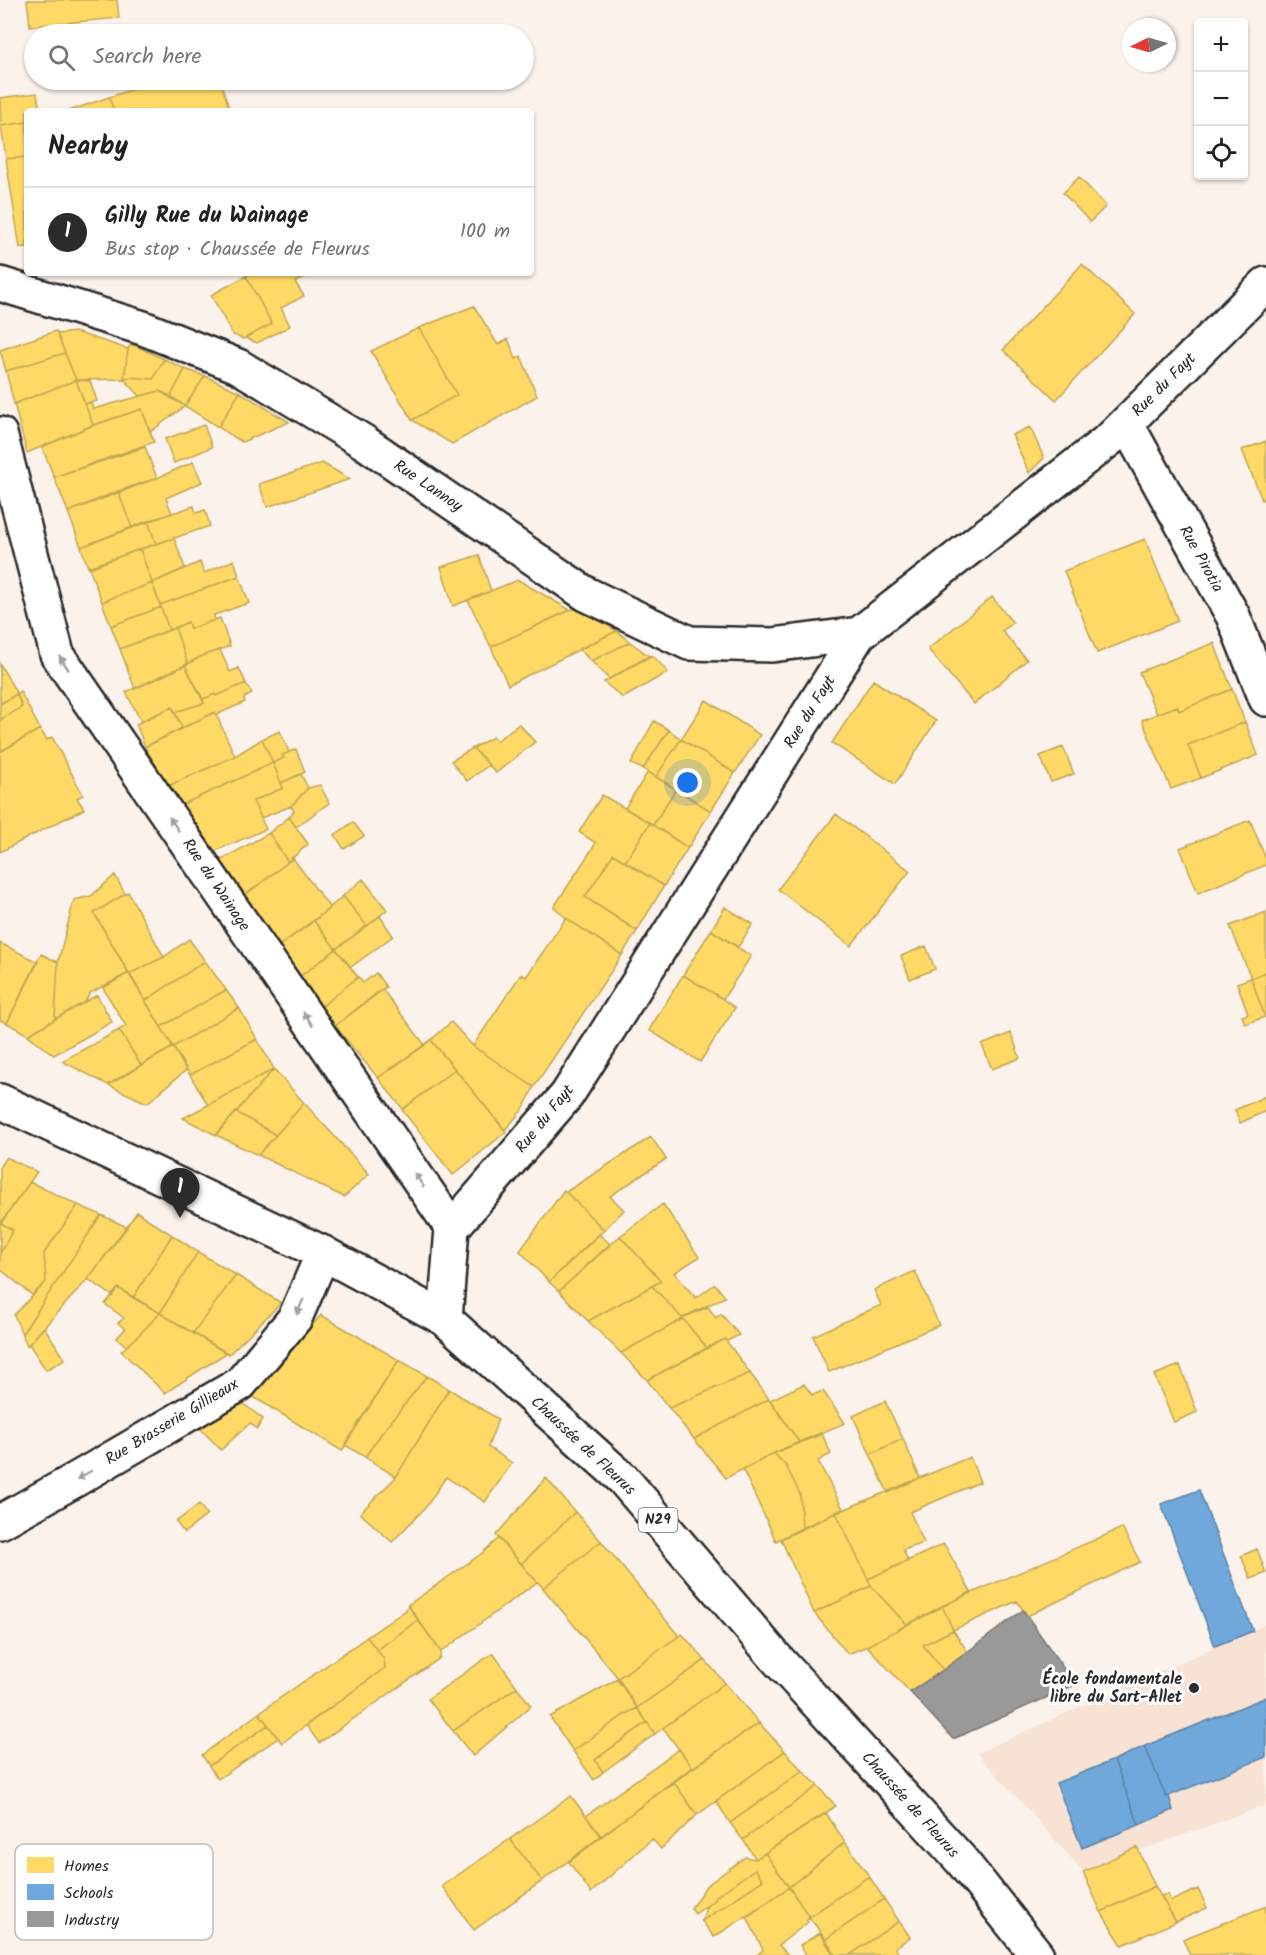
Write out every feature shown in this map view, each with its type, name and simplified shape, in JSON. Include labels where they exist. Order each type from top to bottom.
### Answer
[{"type":"street","name":"Rue Lannoy","points":[[0,284],[143,328],[238,366],[364,442],[586,594],[689,643],[772,645],[859,634]]},
{"type":"street","name":"Rue du Fayt","points":[[452,1228],[567,1095],[859,634],[1111,438],[1266,284]]},
{"type":"street","name":"Rue Pirotia","points":[[1126,423],[1233,616],[1266,699]]},
{"type":"street","name":"Rue du Wainage","points":[[0,434],[57,654],[452,1228]]},
{"type":"street","name":"Chaussée de Fleurus","points":[[0,1101],[323,1253],[444,1319],[623,1479],[777,1659],[961,1860],[1037,1955]]},
{"type":"street","points":[[444,1319],[452,1228]]},
{"type":"street","name":"Rue Brasserie Gillieaux","points":[[0,1522],[240,1384],[296,1318],[323,1253]]},
{"type":"shaded area","name":"École fondamentale libre du Sart-Allet","points":[[1266,1624],[1266,1805],[1083,1871],[977,1753]]},
{"type":"building: Homes","points":[[27,0],[117,0],[119,18],[30,24]]},
{"type":"building: Homes","points":[[131,90],[223,90],[229,108],[113,108],[109,97]]},
{"type":"building: Homes","points":[[37,93],[40,108],[24,108],[24,122],[1,126],[0,98]]},
{"type":"building: Homes","points":[[109,97],[113,108],[78,108]]},
{"type":"building: Homes","points":[[24,122],[24,157],[6,159],[1,126]]},
{"type":"building: Homes","points":[[24,157],[24,247],[20,248],[6,159]]},
{"type":"building: Homes","points":[[1079,177],[1106,206],[1090,222],[1063,193]]},
{"type":"building: Homes","points":[[1082,264],[1135,314],[1056,400],[1003,350]]},
{"type":"building: Homes","points":[[246,276],[306,276],[295,282],[304,296],[281,308],[290,326],[257,343],[245,338],[272,324]]},
{"type":"building: Homes","points":[[246,276],[272,324],[243,339],[233,335],[211,295]]},
{"type":"building: Homes","points":[[474,306],[498,345],[508,339],[516,359],[521,356],[537,396],[452,444],[412,420],[457,395],[419,328]]},
{"type":"building: Homes","points":[[419,328],[457,395],[412,420],[371,351]]},
{"type":"building: Homes","points":[[56,331],[65,353],[6,371],[0,350]]},
{"type":"building: Homes","points":[[75,332],[128,349],[124,379],[76,380],[57,334]]},
{"type":"building: Homes","points":[[131,344],[164,359],[153,379],[129,377],[124,379],[128,349]]},
{"type":"building: Homes","points":[[65,353],[76,380],[14,404],[6,371]]},
{"type":"building: Homes","points":[[164,359],[185,369],[171,396],[159,391],[140,396],[124,379],[129,377],[153,379]]},
{"type":"building: Homes","points":[[185,369],[205,376],[185,406],[171,396]]},
{"type":"building: Homes","points":[[205,376],[240,392],[218,427],[185,406]]},
{"type":"building: Homes","points":[[76,380],[93,425],[27,453],[14,404]]},
{"type":"building: Homes","points":[[76,380],[90,381],[97,401],[85,404]]},
{"type":"building: Homes","points":[[159,391],[185,406],[150,432],[142,409],[93,425],[85,404],[91,402],[93,409]]},
{"type":"building: Homes","points":[[240,392],[289,422],[242,442],[218,427]]},
{"type":"building: Homes","points":[[142,409],[154,442],[54,477],[42,447],[91,426]]},
{"type":"building: Homes","points":[[204,425],[212,447],[174,463],[165,439]]},
{"type":"building: Homes","points":[[1030,427],[1044,458],[1029,473],[1012,435]]},
{"type":"building: Homes","points":[[1266,441],[1266,498],[1262,500],[1242,450]]},
{"type":"building: Homes","points":[[145,447],[157,478],[68,512],[54,477]]},
{"type":"building: Homes","points":[[193,462],[202,482],[166,498],[172,513],[132,528],[118,491],[157,478]]},
{"type":"building: Homes","points":[[322,463],[350,479],[267,507],[259,484]]},
{"type":"building: Homes","points":[[118,491],[132,528],[81,547],[68,512]]},
{"type":"building: Homes","points":[[194,506],[196,513],[205,510],[210,526],[156,544],[148,521]]},
{"type":"building: Homes","points":[[148,521],[156,544],[88,567],[81,547]]},
{"type":"building: Homes","points":[[174,538],[185,568],[152,583],[140,549]]},
{"type":"building: Homes","points":[[1145,539],[1178,621],[1097,653],[1064,571]]},
{"type":"building: Homes","points":[[140,549],[152,583],[102,602],[89,568]]},
{"type":"building: Homes","points":[[479,555],[491,591],[453,606],[441,567]]},
{"type":"building: Homes","points":[[234,560],[239,576],[160,605],[152,583],[200,562],[204,573]]},
{"type":"building: Homes","points":[[239,576],[249,603],[214,615],[215,620],[190,629],[188,622],[169,630],[160,605]]},
{"type":"building: Homes","points":[[518,580],[570,610],[491,647],[468,600]]},
{"type":"building: Homes","points":[[152,583],[161,607],[111,626],[102,602]]},
{"type":"building: Homes","points":[[992,597],[1013,623],[1002,631],[1027,660],[974,704],[928,649]]},
{"type":"building: Homes","points":[[161,607],[169,630],[120,649],[111,626]]},
{"type":"building: Homes","points":[[577,607],[617,631],[508,685],[491,647]]},
{"type":"building: Homes","points":[[220,618],[230,646],[188,664],[175,628],[188,622],[190,629]]},
{"type":"building: Homes","points":[[175,628],[188,664],[135,689],[120,649]]},
{"type":"building: Homes","points":[[617,631],[630,642],[591,661],[579,649]]},
{"type":"building: Homes","points":[[630,642],[649,656],[609,679],[591,661]]},
{"type":"building: Homes","points":[[1214,643],[1232,689],[1179,711],[1177,706],[1157,714],[1139,672]]},
{"type":"building: Homes","points":[[220,650],[230,672],[239,668],[246,683],[203,699],[185,665]]},
{"type":"building: Homes","points":[[652,655],[668,672],[623,698],[604,682]]},
{"type":"building: Homes","points":[[0,664],[17,694],[0,704]]},
{"type":"building: Homes","points":[[185,665],[204,703],[175,712],[172,707],[141,721],[126,692]]},
{"type":"building: Homes","points":[[873,680],[936,721],[895,784],[832,743]]},
{"type":"building: Homes","points":[[246,683],[252,694],[244,698],[245,702],[216,715],[215,712],[182,728],[175,712],[204,703],[203,699]]},
{"type":"building: Homes","points":[[1232,689],[1245,722],[1188,745],[1201,778],[1171,789],[1142,720],[1177,706],[1179,711]]},
{"type":"building: Homes","points":[[20,691],[40,729],[1,751],[0,720],[22,707],[17,695]]},
{"type":"building: Homes","points":[[17,694],[22,707],[0,720],[0,704]]},
{"type":"building: Homes","points":[[706,700],[760,735],[735,773],[681,739]]},
{"type":"building: Homes","points":[[172,707],[182,728],[145,747],[136,724]]},
{"type":"building: Homes","points":[[215,712],[235,756],[168,786],[145,747]]},
{"type":"building: Homes","points":[[654,721],[669,730],[643,769],[631,764]]},
{"type":"building: Homes","points":[[1245,722],[1258,755],[1201,778],[1188,745]]},
{"type":"building: Homes","points":[[519,724],[535,742],[496,773],[473,748],[493,737],[496,741]]},
{"type":"building: Homes","points":[[40,729],[47,740],[52,737],[83,795],[77,798],[84,809],[0,852],[0,752]]},
{"type":"building: Homes","points":[[669,730],[681,739],[656,777],[643,769]]},
{"type":"building: Homes","points":[[280,731],[289,752],[282,755],[284,758],[273,763],[262,739]]},
{"type":"building: Homes","points":[[262,739],[273,763],[179,806],[168,786],[235,756]]},
{"type":"building: Homes","points":[[681,739],[735,773],[711,811],[656,777]]},
{"type":"building: Homes","points":[[1063,747],[1074,774],[1051,782],[1040,756]]},
{"type":"building: Homes","points":[[473,748],[489,765],[467,781],[451,761]]},
{"type":"building: Homes","points":[[296,749],[305,772],[281,783],[273,763],[284,758],[282,755]]},
{"type":"building: Homes","points":[[273,763],[283,788],[253,801],[266,829],[206,855],[179,806]]},
{"type":"building: Homes","points":[[648,772],[676,789],[653,825],[625,808]]},
{"type":"building: Homes","points":[[301,774],[308,788],[291,806],[261,818],[253,801],[283,788],[281,783]]},
{"type":"building: Homes","points":[[320,785],[329,803],[296,827],[289,817],[294,811],[291,806],[308,788]]},
{"type":"building: Homes","points":[[676,789],[711,811],[688,848],[653,825]]},
{"type":"building: Homes","points":[[602,795],[650,823],[625,862],[613,854],[585,897],[637,931],[622,955],[566,918],[554,907],[596,843],[579,832]]},
{"type":"building: Homes","points":[[836,814],[910,871],[851,946],[778,889]]},
{"type":"building: Homes","points":[[289,817],[308,844],[288,862],[269,833]]},
{"type":"building: Homes","points":[[1250,820],[1266,859],[1266,865],[1198,893],[1180,848]]},
{"type":"building: Homes","points":[[353,822],[364,836],[344,849],[335,835]]},
{"type":"building: Homes","points":[[650,823],[688,848],[664,886],[625,862]]},
{"type":"building: Homes","points":[[269,833],[288,862],[239,900],[214,864]]},
{"type":"building: Homes","points":[[613,854],[664,886],[637,931],[585,897]]},
{"type":"building: Homes","points":[[292,857],[330,908],[275,949],[239,900]]},
{"type":"building: Homes","points":[[115,875],[125,894],[94,913],[129,973],[90,993],[85,1002],[55,1019],[58,962],[74,900],[91,896]]},
{"type":"building: Homes","points":[[363,879],[387,910],[367,926],[343,896]]},
{"type":"building: Homes","points":[[128,892],[164,957],[129,974],[94,913]]},
{"type":"building: Homes","points":[[343,896],[367,926],[336,949],[314,921]]},
{"type":"building: Homes","points":[[725,907],[753,924],[738,947],[711,930]]},
{"type":"building: Homes","points":[[1266,912],[1266,972],[1251,978],[1230,926]]},
{"type":"building: Homes","points":[[380,916],[393,936],[351,967],[336,949]]},
{"type":"building: Homes","points":[[566,918],[622,955],[534,1087],[473,1046],[521,974],[526,977]]},
{"type":"building: Homes","points":[[314,921],[336,949],[298,978],[275,949]]},
{"type":"building: Homes","points":[[711,930],[751,956],[723,999],[683,975]]},
{"type":"building: Homes","points":[[189,939],[205,961],[145,1001],[129,974],[164,957]]},
{"type":"building: Homes","points":[[0,943],[38,962],[7,1023],[0,1020]]},
{"type":"building: Homes","points":[[926,946],[935,969],[910,979],[901,956]]},
{"type":"building: Homes","points":[[336,949],[358,977],[321,1007],[298,978]]},
{"type":"building: Homes","points":[[41,954],[58,962],[55,1019],[28,1035],[7,1023]]},
{"type":"building: Homes","points":[[205,961],[226,990],[161,1027],[145,1001]]},
{"type":"building: Homes","points":[[1266,972],[1266,1016],[1265,1017],[1251,978]]},
{"type":"building: Homes","points":[[129,973],[173,1047],[141,1065],[119,1030],[126,1026],[103,988]]},
{"type":"building: Homes","points":[[376,973],[386,987],[335,1026],[321,1007],[358,977],[363,983]]},
{"type":"building: Homes","points":[[683,975],[735,1008],[700,1062],[649,1030]]},
{"type":"building: Homes","points":[[1251,978],[1265,1017],[1245,1024],[1242,1016],[1248,1014],[1237,983]]},
{"type":"building: Homes","points":[[382,989],[425,1045],[378,1078],[335,1026]]},
{"type":"building: Homes","points":[[226,990],[239,1008],[173,1047],[161,1027]]},
{"type":"building: Homes","points":[[97,995],[112,1022],[54,1055],[28,1035]]},
{"type":"building: Homes","points":[[239,1008],[257,1039],[190,1075],[173,1047]]},
{"type":"building: Homes","points":[[451,1022],[473,1046],[534,1087],[523,1109],[505,1130],[431,1040]]},
{"type":"building: Homes","points":[[119,1030],[141,1065],[108,1085],[62,1061]]},
{"type":"building: Homes","points":[[1011,1033],[1020,1058],[992,1069],[982,1045]]},
{"type":"building: Homes","points":[[257,1039],[274,1069],[208,1105],[190,1075]]},
{"type":"building: Homes","points":[[431,1040],[455,1069],[403,1109],[378,1078]]},
{"type":"building: Homes","points":[[173,1047],[186,1070],[147,1103],[108,1085]]},
{"type":"building: Homes","points":[[274,1069],[304,1103],[276,1135],[236,1112]]},
{"type":"building: Homes","points":[[274,1069],[216,1135],[183,1118],[208,1105]]},
{"type":"building: Homes","points":[[455,1069],[506,1132],[453,1175],[402,1110]]},
{"type":"building: Homes","points":[[1266,1096],[1266,1111],[1240,1123],[1235,1110]]},
{"type":"building: Homes","points":[[304,1103],[369,1174],[344,1197],[258,1155]]},
{"type":"building: Homes","points":[[236,1112],[276,1135],[258,1155],[216,1135]]},
{"type":"building: Homes","points":[[651,1137],[666,1159],[610,1196],[624,1210],[604,1230],[566,1192]]},
{"type":"building: Homes","points":[[6,1157],[37,1172],[0,1224],[0,1166]]},
{"type":"building: Homes","points":[[30,1182],[78,1205],[44,1253],[46,1282],[32,1295],[0,1269],[0,1253],[13,1230],[1,1223]]},
{"type":"building: Homes","points":[[564,1190],[604,1230],[549,1282],[520,1251]]},
{"type":"building: Homes","points":[[663,1204],[699,1257],[674,1273],[696,1298],[715,1284],[725,1297],[682,1318],[652,1286],[661,1281],[620,1236]]},
{"type":"building: Homes","points":[[78,1205],[101,1215],[22,1334],[14,1315],[46,1282],[44,1253]]},
{"type":"building: Homes","points":[[137,1212],[172,1235],[133,1298],[118,1288],[113,1296],[88,1279]]},
{"type":"building: Homes","points":[[101,1215],[127,1227],[88,1279],[27,1346],[22,1334]]},
{"type":"building: Homes","points":[[0,1224],[13,1230],[0,1253]]},
{"type":"building: Homes","points":[[599,1234],[610,1244],[559,1291],[549,1282]]},
{"type":"building: Homes","points":[[172,1235],[198,1252],[160,1313],[133,1298]]},
{"type":"building: Homes","points":[[620,1236],[661,1281],[588,1321],[559,1291]]},
{"type":"building: Homes","points":[[198,1252],[236,1275],[193,1333],[160,1313]]},
{"type":"building: Homes","points":[[915,1271],[939,1325],[829,1372],[813,1336],[881,1305],[874,1290]]},
{"type":"building: Homes","points":[[236,1275],[281,1303],[229,1354],[193,1333]]},
{"type":"building: Homes","points":[[652,1286],[683,1319],[621,1353],[588,1321]]},
{"type":"building: Homes","points":[[118,1288],[160,1313],[126,1346],[117,1338],[125,1329],[118,1323],[124,1318],[105,1304]]},
{"type":"building: Homes","points":[[708,1307],[716,1318],[721,1314],[739,1335],[707,1348],[682,1318]]},
{"type":"building: Homes","points":[[160,1313],[226,1353],[165,1393],[121,1351]]},
{"type":"building: Homes","points":[[321,1315],[399,1360],[342,1451],[247,1393],[277,1368]]},
{"type":"building: Homes","points":[[683,1319],[707,1348],[647,1380],[621,1353]]},
{"type":"building: Homes","points":[[44,1327],[65,1359],[46,1370],[29,1344]]},
{"type":"building: Homes","points":[[725,1339],[750,1373],[669,1408],[647,1380]]},
{"type":"building: Homes","points":[[399,1360],[427,1376],[365,1457],[345,1445]]},
{"type":"building: Homes","points":[[1180,1365],[1197,1412],[1174,1422],[1154,1375]]},
{"type":"building: Homes","points":[[750,1373],[769,1399],[694,1439],[669,1408]]},
{"type":"building: Homes","points":[[427,1376],[449,1389],[396,1477],[365,1457]]},
{"type":"building: Homes","points":[[804,1384],[812,1395],[823,1391],[845,1423],[799,1442],[770,1400]]},
{"type":"building: Homes","points":[[449,1389],[498,1419],[488,1447],[512,1463],[485,1502],[446,1477],[426,1507],[392,1542],[360,1513],[396,1477]]},
{"type":"building: Homes","points":[[237,1399],[263,1419],[257,1429],[250,1423],[221,1450],[201,1429]]},
{"type":"building: Homes","points":[[769,1399],[799,1442],[726,1478],[694,1439]]},
{"type":"building: Homes","points":[[885,1401],[903,1439],[870,1454],[853,1416]]},
{"type":"building: Homes","points":[[822,1434],[831,1454],[818,1461],[843,1509],[802,1528],[800,1494],[786,1466],[774,1453]]},
{"type":"building: Homes","points":[[903,1439],[920,1478],[888,1493],[870,1454]]},
{"type":"building: Homes","points":[[774,1453],[786,1466],[800,1494],[802,1528],[776,1541],[743,1470]]},
{"type":"building: Homes","points":[[970,1457],[980,1482],[910,1512],[924,1543],[903,1550],[908,1561],[868,1579],[836,1513]]},
{"type":"building: Homes","points":[[546,1478],[575,1512],[521,1564],[496,1535]]},
{"type":"building: Homes","points":[[199,1504],[207,1515],[184,1533],[176,1522]]},
{"type":"building: Homes","points":[[575,1512],[601,1541],[543,1588],[521,1564]]},
{"type":"building: Homes","points":[[836,1513],[871,1586],[814,1613],[781,1539]]},
{"type":"building: Homes","points":[[1122,1528],[1140,1562],[1027,1616],[1017,1601],[953,1630],[942,1606]]},
{"type":"building: Homes","points":[[499,1538],[537,1582],[441,1652],[408,1605],[481,1554]]},
{"type":"building: Homes","points":[[601,1541],[679,1636],[618,1678],[543,1588]]},
{"type":"building: Homes","points":[[944,1544],[971,1592],[907,1625],[871,1586],[868,1579]]},
{"type":"building: Homes","points":[[1257,1549],[1266,1573],[1251,1579],[1241,1556]]},
{"type":"building: Homes","points":[[871,1586],[907,1625],[848,1654],[814,1613]]},
{"type":"building: Homes","points":[[408,1605],[418,1620],[377,1650],[367,1637],[406,1610]]},
{"type":"building: Homes","points":[[942,1606],[953,1630],[923,1645],[943,1670],[910,1692],[867,1646]]},
{"type":"building: Homes","points":[[418,1620],[441,1652],[440,1658],[319,1743],[306,1725],[385,1668],[384,1659],[377,1650]]},
{"type":"building: Homes","points":[[953,1630],[968,1652],[943,1670],[923,1645]]},
{"type":"building: Homes","points":[[682,1634],[705,1660],[637,1708],[618,1678]]},
{"type":"building: Homes","points":[[367,1637],[384,1659],[385,1668],[282,1743],[259,1713]]},
{"type":"building: Homes","points":[[493,1653],[517,1687],[453,1731],[428,1699]]},
{"type":"building: Homes","points":[[705,1660],[725,1683],[655,1734],[637,1708]]},
{"type":"building: Homes","points":[[617,1679],[637,1708],[573,1751],[550,1717]]},
{"type":"building: Homes","points":[[725,1683],[759,1723],[693,1768],[663,1728]]},
{"type":"building: Homes","points":[[517,1687],[531,1706],[473,1756],[453,1731]]},
{"type":"building: Homes","points":[[637,1708],[647,1722],[595,1760],[603,1772],[594,1780],[573,1751]]},
{"type":"building: Homes","points":[[259,1713],[268,1725],[209,1766],[202,1755]]},
{"type":"building: Homes","points":[[647,1722],[655,1734],[603,1772],[595,1760]]},
{"type":"building: Homes","points":[[759,1723],[785,1751],[697,1815],[673,1781]]},
{"type":"building: Homes","points":[[268,1725],[278,1738],[218,1779],[209,1766]]},
{"type":"building: Homes","points":[[679,1749],[693,1768],[601,1836],[586,1816]]},
{"type":"building: Homes","points":[[785,1751],[803,1771],[730,1823],[716,1801]]},
{"type":"building: Homes","points":[[803,1771],[818,1786],[743,1840],[730,1823]]},
{"type":"building: Homes","points":[[673,1781],[697,1815],[661,1849],[652,1839],[591,1893],[569,1862]]},
{"type":"building: Homes","points":[[818,1786],[836,1806],[756,1859],[743,1840]]},
{"type":"building: Homes","points":[[571,1796],[601,1836],[542,1881],[510,1839]]},
{"type":"building: Homes","points":[[826,1813],[845,1842],[789,1887],[765,1853]]},
{"type":"building: Homes","points":[[510,1839],[542,1881],[474,1930],[442,1886]]},
{"type":"building: Homes","points":[[845,1842],[869,1876],[809,1917],[789,1887]]},
{"type":"building: Homes","points":[[1137,1847],[1155,1886],[1101,1912],[1083,1872]]},
{"type":"building: Homes","points":[[765,1853],[789,1887],[714,1937],[702,1921],[763,1880],[755,1869],[695,1914],[691,1908],[706,1886],[745,1857],[756,1859]]},
{"type":"building: Homes","points":[[755,1869],[763,1880],[702,1921],[706,1907],[716,1899],[715,1897]]},
{"type":"building: Homes","points":[[869,1876],[884,1899],[826,1939],[809,1917]]},
{"type":"building: Homes","points":[[1155,1886],[1176,1922],[1122,1945],[1101,1912]]},
{"type":"building: Homes","points":[[789,1887],[809,1917],[806,1920],[808,1922],[779,1945],[788,1955],[757,1955],[763,1950],[747,1917]]},
{"type":"building: Homes","points":[[1198,1889],[1207,1908],[1176,1922],[1161,1896],[1167,1894],[1171,1901]]},
{"type":"building: Homes","points":[[884,1899],[899,1921],[850,1955],[835,1955],[826,1939]]},
{"type":"building: Homes","points":[[1266,1906],[1266,1955],[1190,1955],[1183,1939]]},
{"type":"building: Homes","points":[[899,1921],[910,1937],[895,1948],[900,1955],[850,1955]]},
{"type":"building: Homes","points":[[820,1933],[834,1955],[806,1955],[800,1945]]},
{"type":"building: Schools","points":[[1199,1490],[1253,1631],[1215,1646],[1161,1504]]},
{"type":"building: Schools","points":[[1266,1697],[1266,1757],[1166,1797],[1145,1746]]},
{"type":"building: Schools","points":[[1145,1746],[1166,1797],[1169,1796],[1173,1810],[1139,1825],[1114,1760]]},
{"type":"building: Schools","points":[[1114,1760],[1139,1825],[1082,1848],[1056,1783]]},
{"type":"building: Industry","points":[[1023,1610],[1075,1685],[953,1739],[910,1692]]},
{"type":"place","name":"Gilly Rue du Wainage","points":[[180,1218]]},
{"type":"place","name":"École fondamentale libre du Sart-Allet","points":[[1194,1688]]}]
